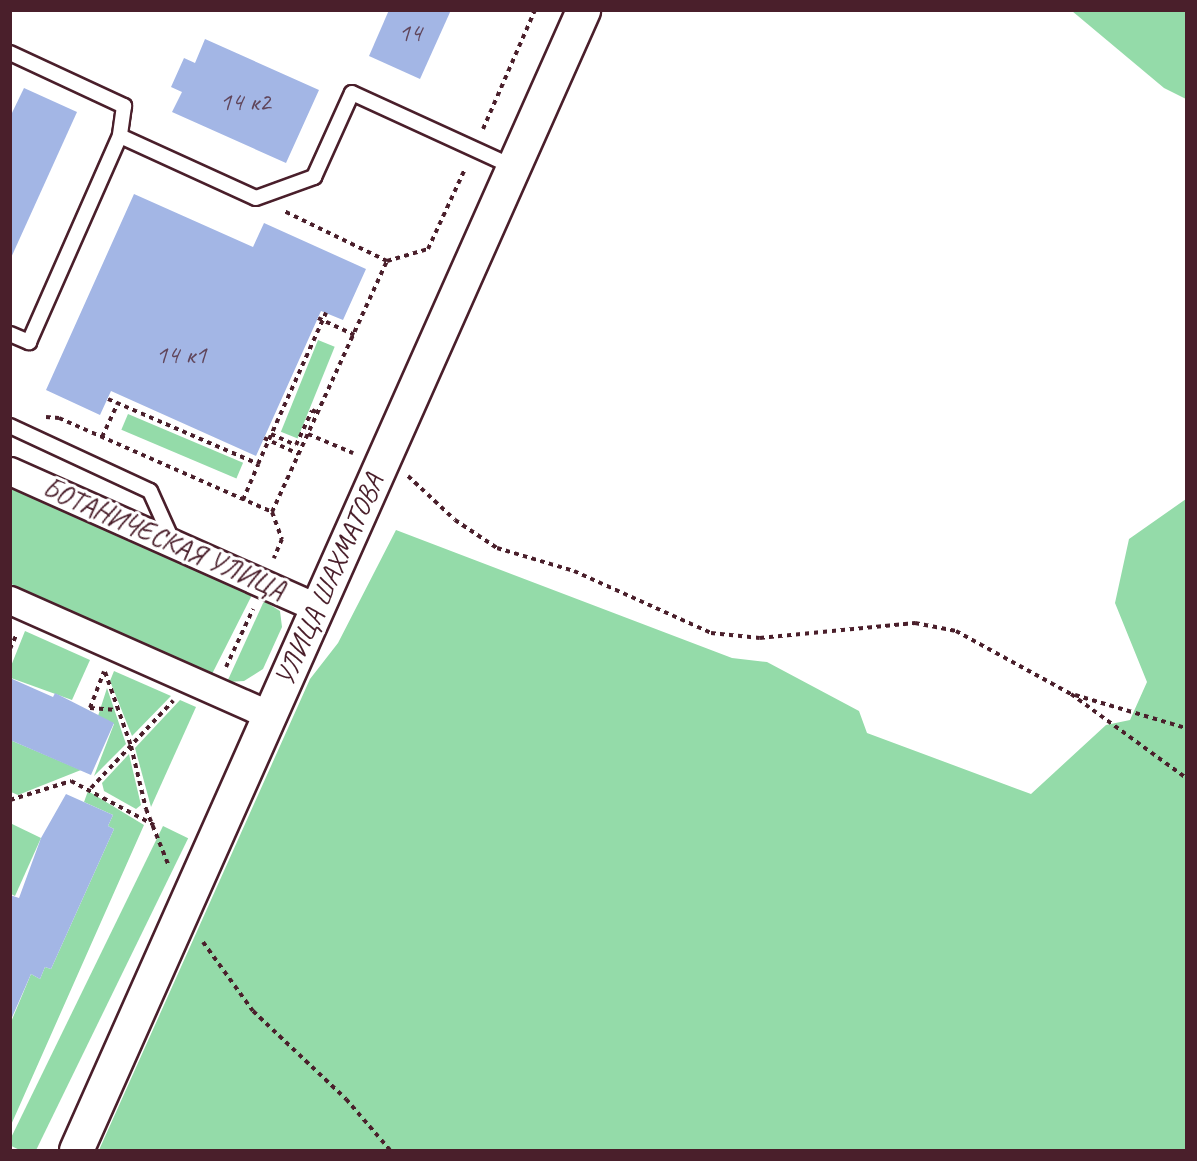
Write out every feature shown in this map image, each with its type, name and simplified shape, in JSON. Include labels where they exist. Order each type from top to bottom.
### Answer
[{"type":"street","name":"УЛИЦА ШАХМАТОВА","points":[[76,1150],[583,10]]},
{"type":"street","name":"БОТАНИЧЕСКАЯ УЛИЦА","points":[[10,471],[317,608]]},
{"type":"street","points":[[10,600],[269,715]]},
{"type":"lane","points":[[10,53],[124,106],[120,136],[29,342],[10,334]]},
{"type":"lane","points":[[120,136],[256,198],[314,177],[352,93],[514,167]]},
{"type":"lane","points":[[10,426],[150,491],[174,544]]},
{"type":"path","points":[[256,198],[387,261],[272,513]]},
{"type":"path","points":[[243,500],[320,319],[326,313]]},
{"type":"path","points":[[320,319],[354,335]]},
{"type":"path","points":[[108,399],[258,464]]},
{"type":"path","points":[[102,437],[118,404]]},
{"type":"path","points":[[272,434],[296,445],[312,410],[318,413]]},
{"type":"path","points":[[39,417],[59,418],[272,513],[282,539],[272,564]]},
{"type":"path","points":[[308,434],[359,456]]},
{"type":"path","points":[[264,438],[299,454]]},
{"type":"path","points":[[407,475],[454,520],[497,548],[574,571],[711,633],[760,638],[915,623],[956,631],[1071,693],[1186,778]]},
{"type":"path","points":[[220,679],[259,598]]},
{"type":"path","points":[[105,670],[90,708],[118,710]]},
{"type":"path","points":[[109,686],[131,746],[146,809],[154,825],[183,909],[253,1011],[346,1099],[390,1150]]},
{"type":"path","points":[[1071,693],[1186,728]]},
{"type":"path","points":[[91,788],[179,695]]},
{"type":"path","points":[[10,800],[71,781],[91,788],[154,825]]},
{"type":"green space","points":[[1072,11],[1186,11],[1186,99],[1164,88]]},
{"type":"green space","points":[[318,340],[335,347],[298,439],[281,432]]},
{"type":"green space","points":[[128,414],[243,463],[236,478],[121,430]]},
{"type":"green space","points":[[11,487],[252,595],[212,674],[11,584]]},
{"type":"green space","points":[[1186,499],[1186,1150],[99,1150],[310,679],[338,643],[396,530],[732,658],[767,662],[859,711],[867,733],[1031,794],[1106,725],[1130,720],[1147,682],[1115,603],[1129,539]]},
{"type":"green space","points":[[264,601],[280,611],[282,627],[263,669],[244,681],[227,682]]},
{"type":"green space","points":[[25,631],[90,660],[72,700],[11,678],[11,666]]},
{"type":"green space","points":[[114,671],[171,696],[132,736],[110,681]]},
{"type":"green space","points":[[107,688],[126,744],[94,776],[114,724],[98,716]]},
{"type":"green space","points":[[180,700],[196,707],[151,807],[135,748]]},
{"type":"green space","points":[[10,740],[81,770],[18,795],[11,792]]},
{"type":"green space","points":[[129,754],[141,805],[136,809],[104,791],[102,783]]},
{"type":"green space","points":[[88,791],[144,825],[11,1125],[11,1022],[31,974],[40,979],[45,967],[51,969],[114,829],[108,826],[113,815],[84,802]]},
{"type":"green space","points":[[10,823],[41,838],[15,896],[11,894]]},
{"type":"green space","points":[[163,826],[188,838],[36,1150],[20,1150],[10,1145],[10,1140]]},
{"type":"building","points":[[389,10],[451,10],[420,79],[369,56]]},
{"type":"building","points":[[205,39],[319,90],[286,163],[172,112],[182,92],[171,87],[184,58],[195,63]]},
{"type":"building","points":[[24,88],[77,112],[10,260],[10,117]]},
{"type":"building","points":[[134,194],[253,247],[264,223],[366,269],[343,320],[321,311],[256,456],[111,391],[100,415],[46,390]]},
{"type":"building","points":[[10,678],[53,697],[55,693],[114,723],[91,775],[10,740]]},
{"type":"building","points":[[66,794],[113,815],[108,826],[114,829],[51,969],[45,967],[40,979],[31,974],[10,1022],[10,895],[19,898],[41,838]]}]
